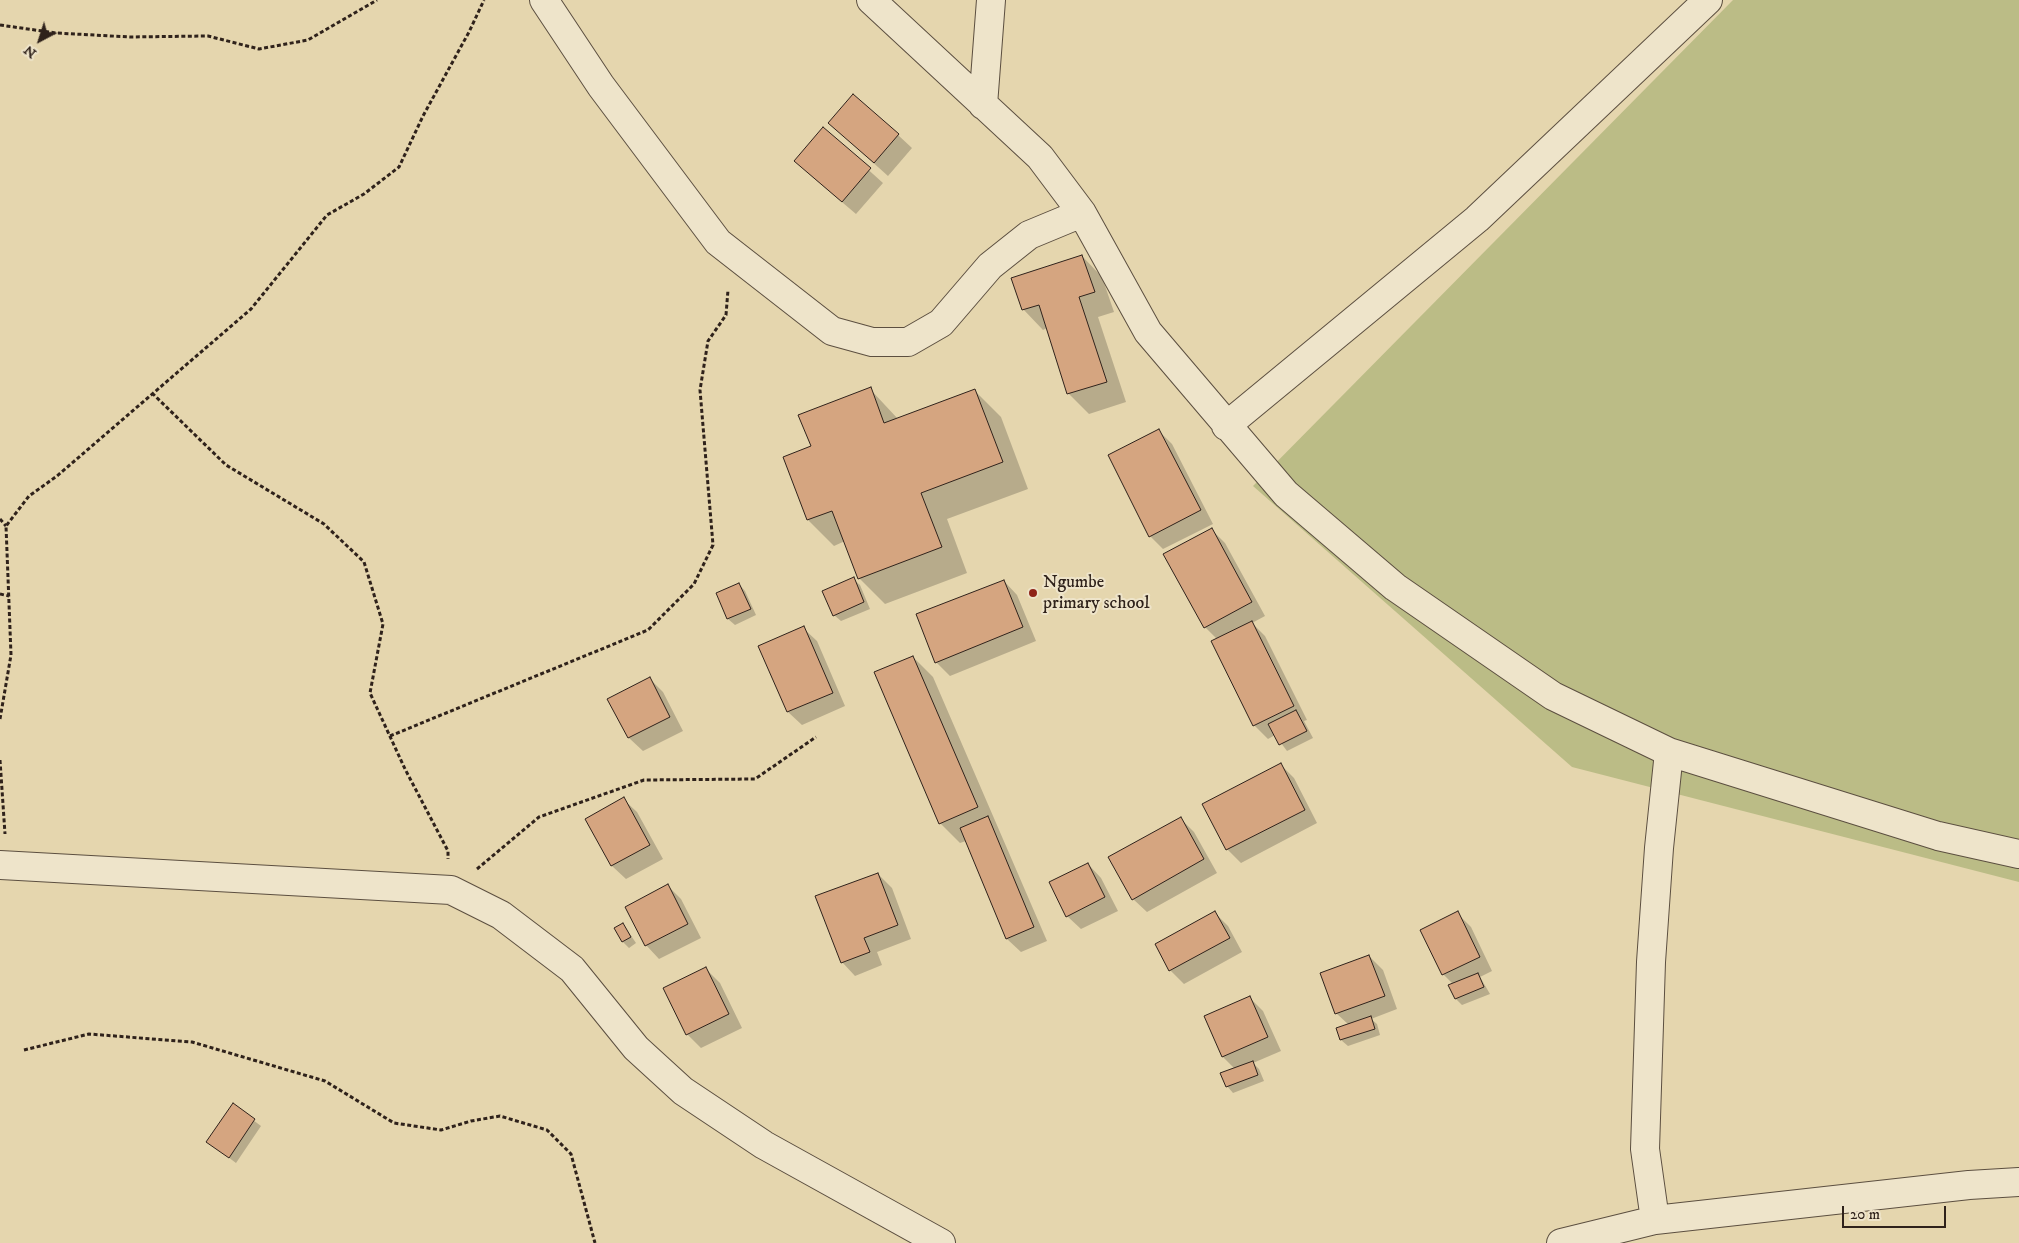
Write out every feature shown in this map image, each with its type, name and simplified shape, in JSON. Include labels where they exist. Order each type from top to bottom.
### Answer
[{"type":"street","points":[[544,0],[601,86],[718,242],[832,331],[872,342],[908,342],[941,323],[990,266],[1029,235],[1082,213]]},
{"type":"street","points":[[870,0],[1040,157],[1082,213],[1148,332],[1226,426],[1286,494],[1395,587],[1553,696],[1669,752],[1938,836],[2019,854]]},
{"type":"street","points":[[983,105],[991,0]]},
{"type":"street","points":[[1226,426],[1477,219],[1708,0]]},
{"type":"street","points":[[1654,1220],[1646,1149],[1651,982],[1658,848],[1669,752]]},
{"type":"street","points":[[4,866],[451,890],[500,915],[572,969],[636,1048],[683,1091],[764,1145],[941,1243]]},
{"type":"street","points":[[1561,1243],[1654,1220],[1969,1185],[2019,1182]]},
{"type":"path","points":[[0,25],[56,33],[130,37],[208,36],[259,50],[308,40],[377,0]]},
{"type":"path","points":[[6,526],[29,496],[57,476],[250,309],[327,215],[364,194],[399,167],[422,116],[469,32],[484,0]]},
{"type":"path","points":[[390,736],[648,630],[694,584],[713,545],[700,390],[708,340],[726,315],[728,284],[718,242]]},
{"type":"path","points":[[152,393],[226,465],[324,524],[364,562],[383,624],[370,693],[448,852],[451,890]]},
{"type":"path","points":[[0,519],[6,526],[11,655],[0,719]]},
{"type":"path","points":[[0,594],[9,596]]},
{"type":"path","points":[[451,890],[539,817],[644,780],[755,779],[816,737]]},
{"type":"path","points":[[0,760],[4,866]]},
{"type":"path","points":[[24,1050],[89,1034],[192,1042],[325,1081],[394,1123],[441,1130],[471,1121],[500,1116],[546,1130],[571,1154],[595,1243]]},
{"type":"green space","points":[[1733,0],[2019,0],[2019,882],[1572,767],[1253,486]]},
{"type":"building","points":[[853,94],[899,134],[874,163],[828,123]]},
{"type":"building","points":[[823,127],[871,168],[842,202],[794,161]]},
{"type":"building","points":[[1082,255],[1095,292],[1079,297],[1107,382],[1067,394],[1039,305],[1022,310],[1011,278]]},
{"type":"building","points":[[871,387],[884,423],[975,389],[1003,462],[921,493],[942,547],[858,579],[832,511],[807,520],[783,457],[811,446],[798,415]]},
{"type":"building","points":[[1159,429],[1201,510],[1149,537],[1108,455]]},
{"type":"building","points":[[1212,528],[1252,602],[1204,628],[1163,554]]},
{"type":"building","points":[[854,577],[864,602],[833,616],[822,591]]},
{"type":"building","points":[[1004,580],[1023,627],[935,663],[916,614]]},
{"type":"building","points":[[739,583],[751,609],[727,619],[716,593]]},
{"type":"building","points":[[1252,621],[1294,706],[1253,726],[1211,641]]},
{"type":"building","points":[[804,626],[833,693],[787,712],[758,646]]},
{"type":"building","points":[[913,656],[978,807],[939,824],[874,672]]},
{"type":"building","points":[[650,677],[670,717],[628,738],[607,699]]},
{"type":"building","points":[[1296,710],[1307,731],[1279,745],[1268,724]]},
{"type":"building","points":[[1281,763],[1305,810],[1226,850],[1202,804]]},
{"type":"building","points":[[624,797],[650,845],[611,866],[585,819]]},
{"type":"building","points":[[988,816],[1034,927],[1006,939],[960,828]]},
{"type":"building","points":[[1181,817],[1204,859],[1132,900],[1108,857]]},
{"type":"building","points":[[1088,863],[1105,897],[1066,917],[1049,882]]},
{"type":"building","points":[[878,873],[898,925],[864,938],[870,952],[841,963],[815,896]]},
{"type":"building","points":[[668,884],[688,924],[645,946],[625,907]]},
{"type":"building","points":[[1215,911],[1230,938],[1169,971],[1155,944]]},
{"type":"building","points":[[1458,911],[1480,957],[1442,975],[1420,930]]},
{"type":"building","points":[[623,923],[631,937],[622,942],[614,928]]},
{"type":"building","points":[[1369,955],[1385,996],[1335,1014],[1320,973]]},
{"type":"building","points":[[706,967],[729,1014],[686,1035],[663,988]]},
{"type":"building","points":[[1478,973],[1484,987],[1455,999],[1448,985]]},
{"type":"building","points":[[1250,996],[1268,1037],[1222,1057],[1204,1016]]},
{"type":"building","points":[[1371,1016],[1375,1029],[1340,1040],[1336,1028]]},
{"type":"building","points":[[1253,1061],[1258,1075],[1226,1087],[1220,1073]]},
{"type":"building","points":[[233,1103],[255,1119],[229,1158],[206,1142]]},
{"type":"place","name":"Ngumbe primary school","points":[[1033,593]]}]
